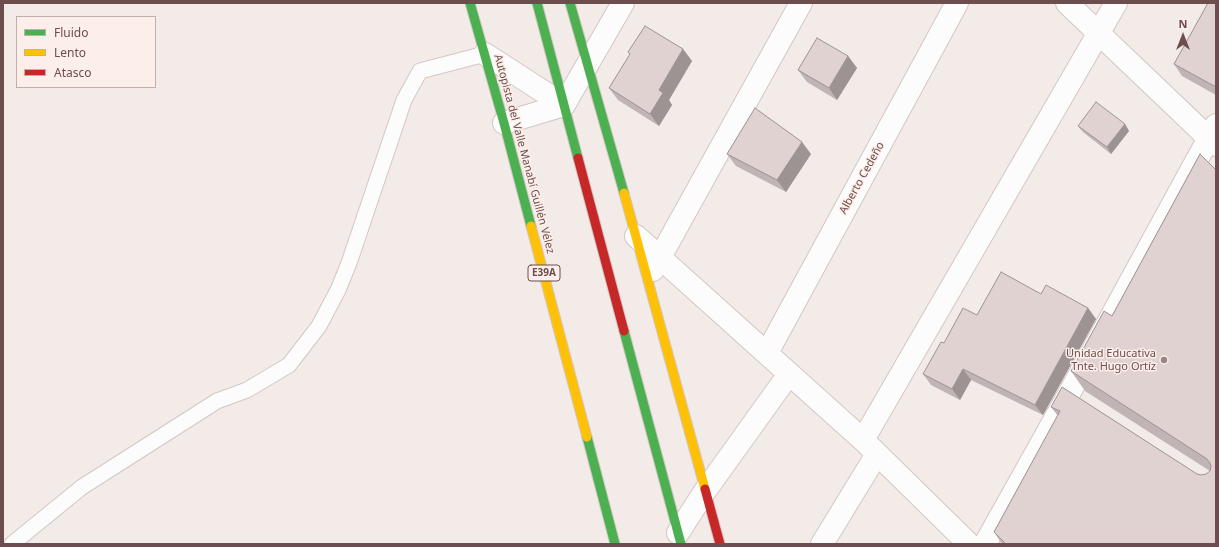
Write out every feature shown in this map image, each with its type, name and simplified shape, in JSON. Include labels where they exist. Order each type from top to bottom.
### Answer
[{"type":"main road","name":"Autopista del Valle Manabí Guillén Vélez","points":[[470,3],[504,123],[615,544]]},
{"type":"main road","points":[[537,3],[680,539]]},
{"type":"main road","points":[[570,3],[636,236],[720,544]]},
{"type":"street","points":[[504,123],[564,105],[588,67],[623,3]]},
{"type":"street","points":[[648,280],[801,3]]},
{"type":"street","name":"Alberto Cedeño","points":[[767,353],[957,3]]},
{"type":"street","points":[[985,544],[1077,396],[1214,136],[1067,3]]},
{"type":"street","points":[[822,544],[870,447],[1116,3]]},
{"type":"street","points":[[485,54],[564,105]]},
{"type":"street","points":[[636,236],[870,447],[969,544]]},
{"type":"street","points":[[680,539],[705,492],[790,374]]},
{"type":"lane","points":[[12,544],[82,487],[217,401],[247,390],[289,365],[319,326],[338,290],[349,263],[404,100],[420,71],[485,54]]},
{"type":"building","points":[[1208,3],[1216,3],[1216,87],[1174,64]]},
{"type":"building","points":[[645,26],[683,49],[659,90],[663,93],[650,114],[609,88],[630,54],[628,52]]},
{"type":"building","points":[[817,38],[848,56],[829,88],[798,70]]},
{"type":"building","points":[[1096,102],[1125,124],[1107,147],[1078,126]]},
{"type":"building","points":[[755,108],[802,142],[777,180],[727,154]]},
{"type":"building","name":"Unidad Educativa Tnte. Hugo Ortíz","points":[[1200,154],[1216,170],[1216,544],[1006,544],[994,532],[1060,411],[1051,407],[1062,387],[1197,474],[1206,474],[1210,471],[1211,466],[1207,459],[1071,371],[1104,311],[1112,316]]},
{"type":"building","points":[[1001,272],[1041,294],[1046,285],[1088,308],[1035,405],[963,369],[952,389],[923,374],[941,342],[944,343],[963,308],[977,315]]},
{"type":"traffic: fast","points":[[470,3],[531,226]]},
{"type":"traffic: fast","points":[[537,3],[578,158]]},
{"type":"traffic: fast","points":[[570,3],[624,193]]},
{"type":"traffic: fast","points":[[624,331],[681,544]]},
{"type":"traffic: fast","points":[[587,437],[615,544]]},
{"type":"traffic: slow","points":[[624,193],[705,489]]},
{"type":"traffic: slow","points":[[531,226],[587,437]]},
{"type":"traffic: jam","points":[[578,158],[624,331]]},
{"type":"traffic: jam","points":[[705,489],[720,544]]},
{"type":"place","name":"Unidad Educativa Tnte. Hugo Ortíz","points":[[1164,360]]}]
